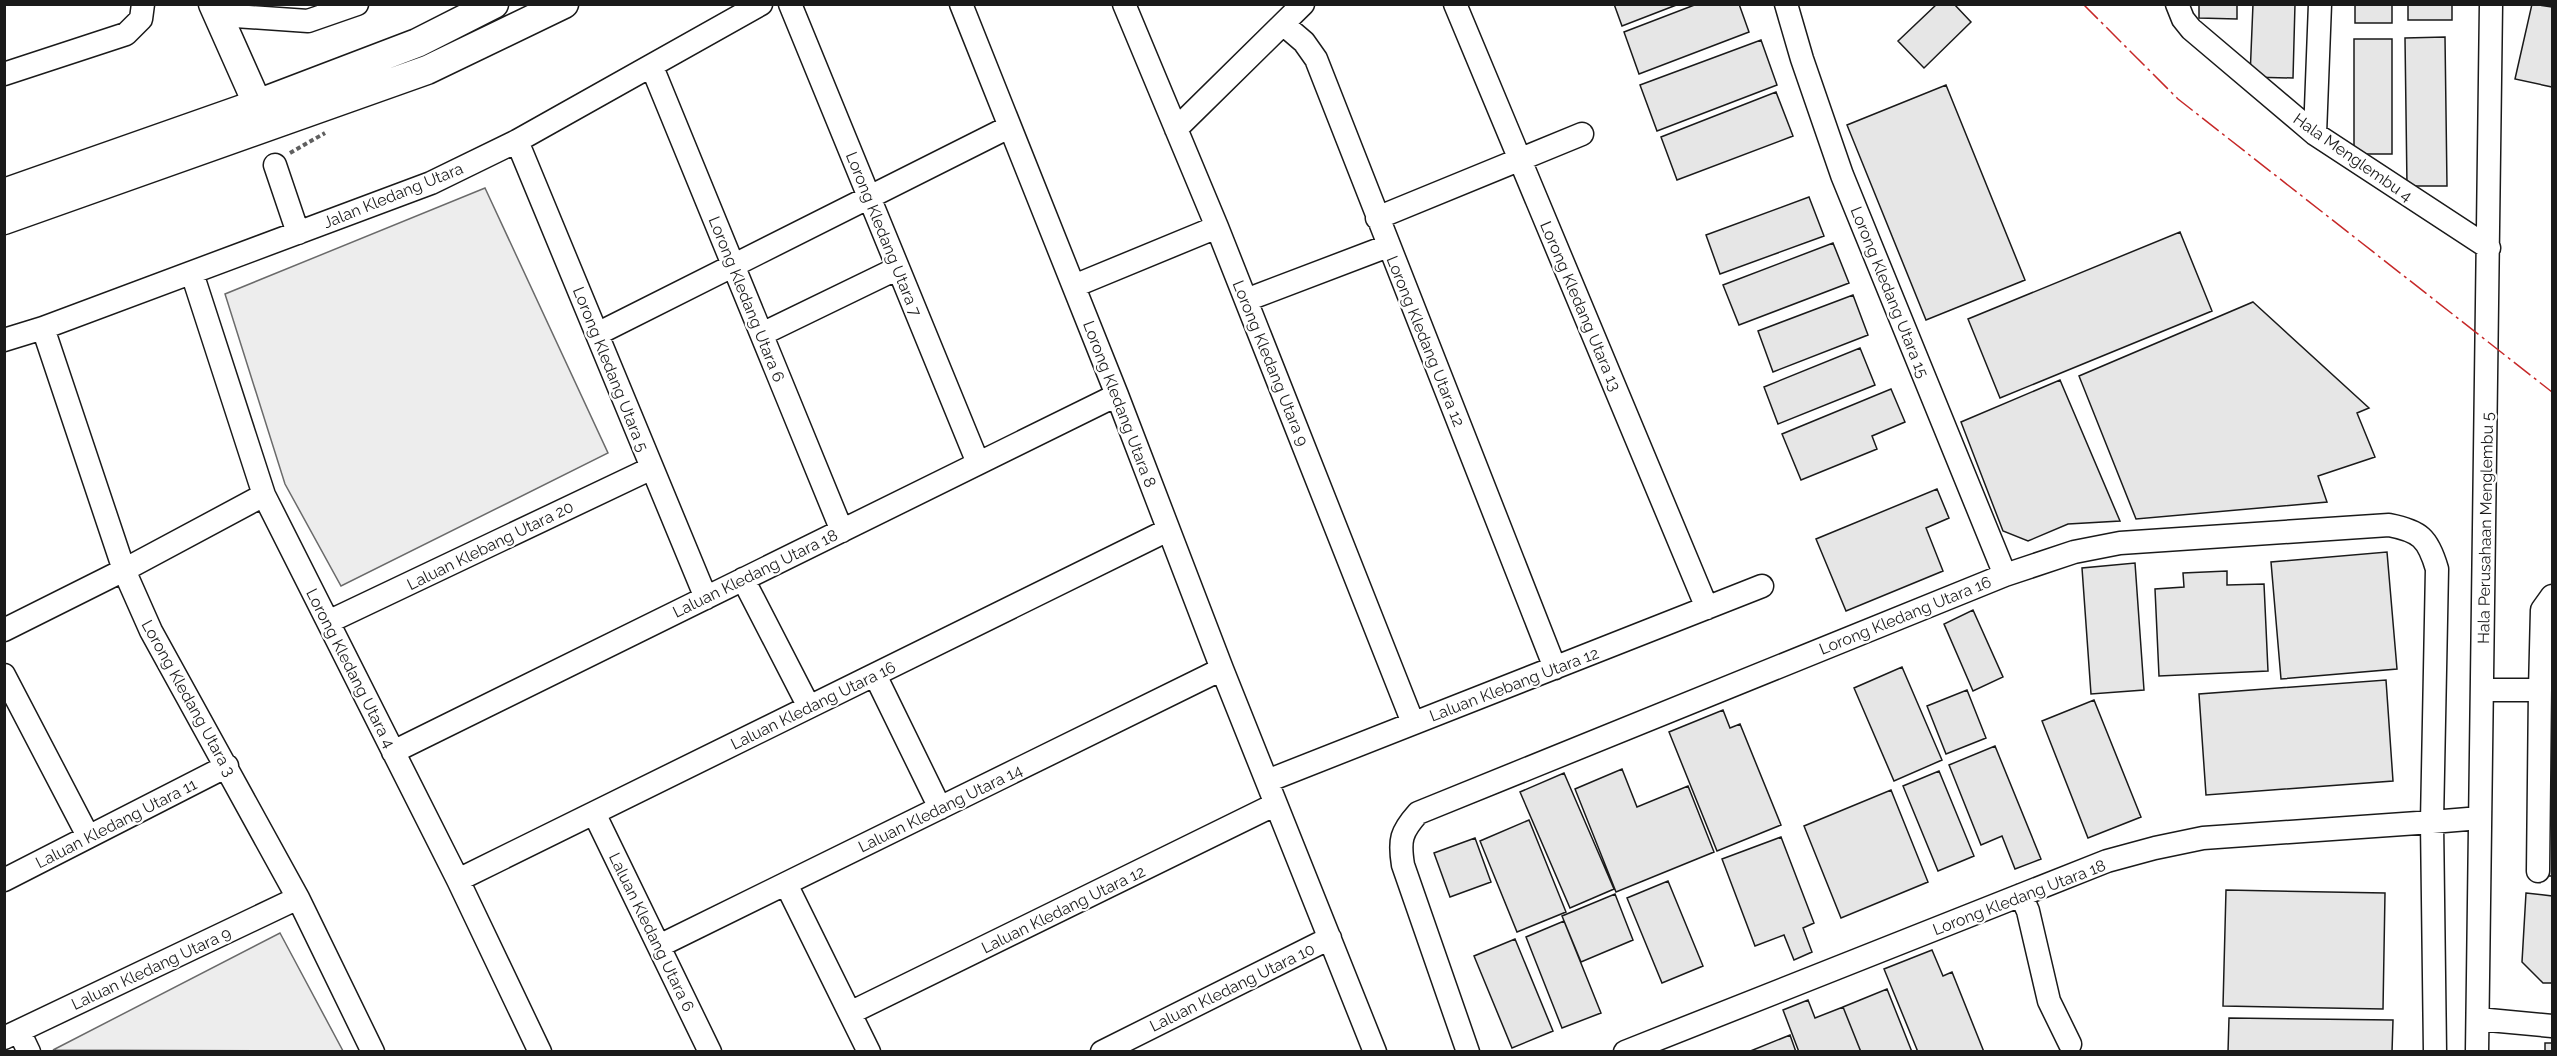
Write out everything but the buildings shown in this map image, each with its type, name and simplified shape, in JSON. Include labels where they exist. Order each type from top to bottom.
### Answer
[{"type":"main road","points":[[4,220],[263,116],[494,4]]},
{"type":"main road","points":[[4,193],[427,70],[564,4]]},
{"type":"main road","points":[[216,10],[263,116]]},
{"type":"street","points":[[4,74],[126,34],[141,19],[143,4]]},
{"type":"street","points":[[216,10],[301,13],[357,4]]},
{"type":"street","name":"Jalan Kledang Utara","points":[[4,340],[43,328],[432,183],[517,141],[761,4]]},
{"type":"street","name":"Lorong Kledang Utara 7","points":[[790,4],[978,464]]},
{"type":"street","name":"Lorong Kledang Utara 8","points":[[961,4],[1375,1052]]},
{"type":"street","name":"Lorong Kledang Utara 9","points":[[1124,4],[1246,300],[1413,723]]},
{"type":"street","points":[[1176,129],[1303,4]]},
{"type":"street","name":"Lorong Kledang Utara 13","points":[[1455,4],[1707,608]]},
{"type":"street","name":"Lorong Kledang Utara 15","points":[[1786,4],[1802,59],[1842,175],[2005,575]]},
{"type":"street","name":"Hala Menglembu 4","points":[[2177,4],[2183,19],[2191,29],[2315,134],[2489,248]]},
{"type":"street","points":[[2315,134],[2320,4]]},
{"type":"street","name":"Hala Perusahaan Menglembu 5","points":[[2477,1052],[2491,4]]},
{"type":"street","name":"Lorong Kledang Utara 12","points":[[1283,24],[1304,42],[1316,59],[1555,668]]},
{"type":"street","name":"Lorong Kledang Utara 6","points":[[652,67],[842,531]]},
{"type":"street","points":[[597,334],[1009,127]]},
{"type":"street","points":[[1377,218],[1582,134]]},
{"type":"street","name":"Lorong Kledang Utara 5","points":[[517,141],[706,598]]},
{"type":"street","points":[[275,165],[297,233]]},
{"type":"street","points":[[1074,286],[1216,227]]},
{"type":"street","points":[[1246,300],[1388,246]]},
{"type":"street","points":[[762,334],[898,268]]},
{"type":"street","name":"Lorong Kledang Utara 4","points":[[192,273],[264,495],[458,880],[540,1052]]},
{"type":"street","name":"Lorong Kledang Utara 3","points":[[43,328],[124,570],[151,631],[298,898],[374,1052]]},
{"type":"street","name":"Laluan Kledang Utara 18","points":[[393,752],[1117,395]]},
{"type":"street","name":"Laluan Klebang Utara 20","points":[[328,622],[652,468]]},
{"type":"street","points":[[4,630],[124,570],[264,495]]},
{"type":"street","name":"Lorong Kledang Utara 16","points":[[1468,1052],[1403,865],[1400,844],[1405,828],[1418,813],[2005,575],[2074,552],[2120,543],[2389,525],[2412,529],[2430,546],[2437,569],[2432,822]]},
{"type":"street","name":"Laluan Kledang Utara 16","points":[[458,880],[1168,530]]},
{"type":"street","points":[[743,579],[809,707]]},
{"type":"street","name":"Laluan Klebang Utara 12","points":[[1267,781],[1762,586]]},
{"type":"street","points":[[2538,871],[2541,610],[2553,596]]},
{"type":"street","name":"Laluan Kledang Utara 14","points":[[659,946],[1222,669]]},
{"type":"street","points":[[4,675],[88,836]]},
{"type":"street","points":[[876,675],[940,808]]},
{"type":"street","points":[[2482,690],[2540,690]]},
{"type":"street","name":"Laluan Kledang Utara 11","points":[[4,880],[227,766]]},
{"type":"street","name":"Laluan Kledang Utara 12","points":[[850,1013],[1276,804]]},
{"type":"street","name":"Laluan Kledang Utara 6","points":[[594,813],[710,1052]]},
{"type":"street","name":"Lorong Kledang Utara 18","points":[[1624,1052],[2107,861],[2203,838],[2480,818]]},
{"type":"street","points":[[2432,822],[2435,1052]]},
{"type":"street","points":[[786,884],[869,1052]]},
{"type":"street","points":[[2021,896],[2028,911],[2049,1001],[2070,1044]]},
{"type":"street","name":"Laluan Kledang Utara 9","points":[[11,1035],[298,898]]},
{"type":"street","name":"Laluan Kledang Utara 10","points":[[1102,1052],[1330,938]]},
{"type":"street","points":[[2478,1019],[2553,1026]]},
{"type":"street","points":[[11,1035],[30,1052]]},
{"type":"shaded area","points":[[485,188],[608,453],[341,586],[285,484],[225,294]]},
{"type":"shaded area","points":[[280,933],[343,1051],[53,1050]]},
{"type":"power","points":[[2083,4],[2178,99],[2552,392]]}]
